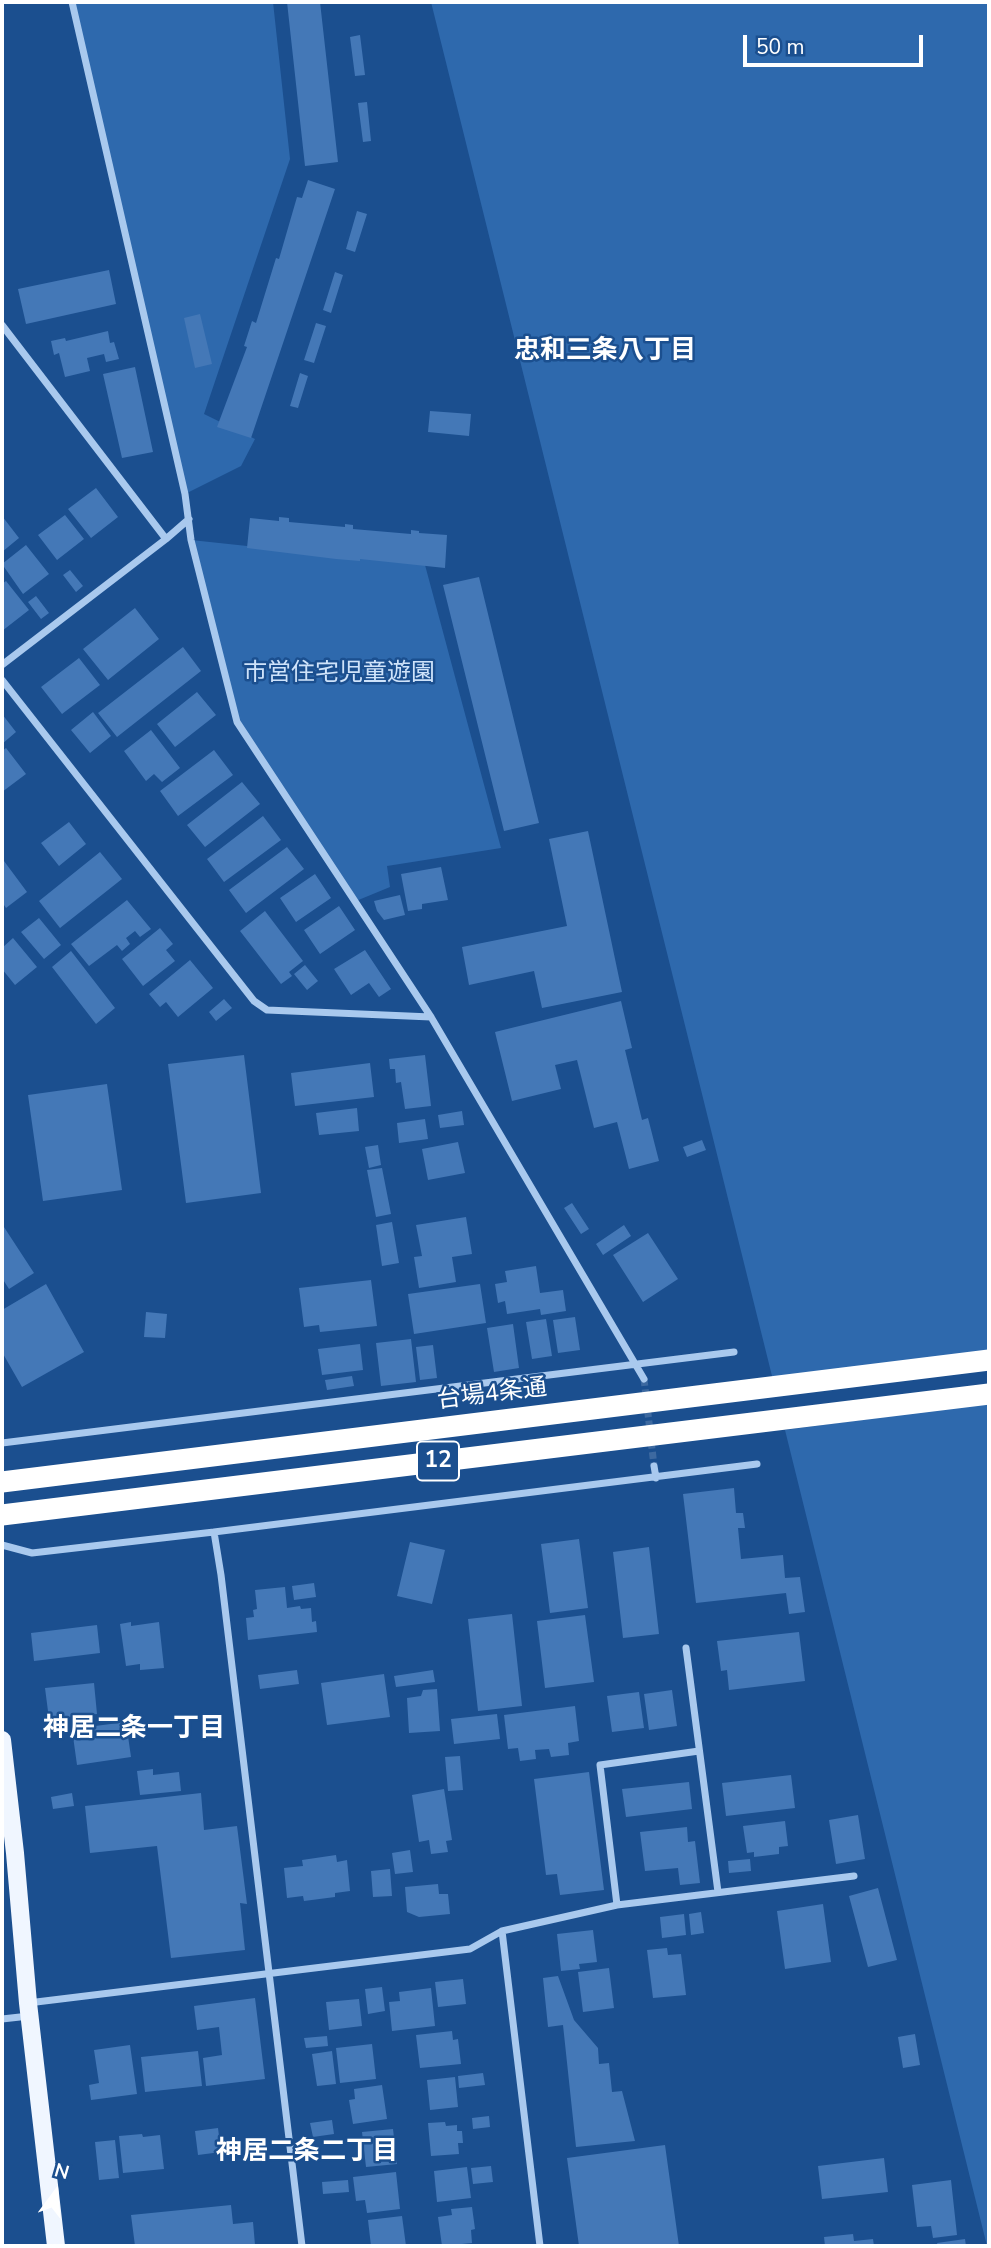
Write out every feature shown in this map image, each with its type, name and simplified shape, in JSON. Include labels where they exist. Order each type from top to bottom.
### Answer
[{"type":"highway","name":"台場4条通","points":[[2,1482],[989,1360]]},
{"type":"highway","name":"12","points":[[2,1515],[989,1394]]},
{"type":"main road","points":[[2,1740],[56,2246]]},
{"type":"street","points":[[72,2],[182,480],[191,540],[237,722],[431,1017],[644,1378]]},
{"type":"street","points":[[2,325],[166,539]]},
{"type":"street","points":[[2,665],[189,519]]},
{"type":"street","points":[[2,680],[254,1001],[267,1010],[431,1017]]},
{"type":"street","points":[[2,1443],[734,1352]]},
{"type":"street","points":[[2,1545],[32,1553],[757,1464]]},
{"type":"street","points":[[654,1465],[656,1478]]},
{"type":"street","points":[[214,1532],[302,2246]]},
{"type":"street","points":[[686,1648],[718,1892]]},
{"type":"street","points":[[617,1905],[600,1765],[699,1751]]},
{"type":"street","points":[[2,2019],[29,2009],[268,1973],[470,1949],[502,1931],[617,1905],[853,1876]]},
{"type":"street","points":[[502,1931],[540,2246]]},
{"type":"green space","points":[[72,2],[273,2],[290,159],[204,414],[255,439],[241,466],[185,494]]},
{"type":"green space","points":[[431,2],[989,2],[989,1352],[773,1380]]},
{"type":"green space","name":"市営住宅児童遊園","points":[[191,540],[425,565],[501,848],[387,866],[390,887],[356,901],[237,722]]},
{"type":"green space","points":[[989,1403],[989,2246],[987,2246],[785,1430]]},
{"type":"building","points":[[287,2],[320,2],[338,162],[305,166]]},
{"type":"building","points":[[360,35],[365,75],[355,76],[350,37]]},
{"type":"building","points":[[367,102],[371,141],[363,142],[358,103]]},
{"type":"building","points":[[308,180],[335,189],[251,438],[217,427],[247,347],[244,346],[252,321],[256,323],[276,258],[279,259],[297,197],[302,198]]},
{"type":"building","points":[[357,211],[367,214],[355,252],[346,249]]},
{"type":"building","points":[[109,270],[116,304],[26,324],[18,289]]},
{"type":"building","points":[[335,272],[343,275],[331,313],[323,310]]},
{"type":"building","points":[[200,314],[212,364],[195,368],[184,318]]},
{"type":"building","points":[[316,323],[326,326],[314,363],[304,360]]},
{"type":"building","points":[[108,331],[110,343],[114,342],[119,359],[106,362],[104,354],[87,358],[90,371],[65,377],[59,353],[54,355],[51,341],[65,338],[66,341]]},
{"type":"building","points":[[135,367],[153,452],[122,458],[103,374]]},
{"type":"building","points":[[300,373],[308,376],[298,408],[290,406]]},
{"type":"building","points":[[430,411],[471,414],[469,436],[428,432]]},
{"type":"building","points":[[96,488],[118,517],[91,538],[68,509]]},
{"type":"building","points":[[65,515],[84,539],[57,560],[38,535]]},
{"type":"building","points":[[2,516],[19,538],[2,552]]},
{"type":"building","points":[[279,517],[289,518],[289,522],[345,527],[345,524],[353,525],[353,529],[411,534],[411,530],[447,535],[445,568],[247,548],[250,518],[279,521]]},
{"type":"building","points":[[26,545],[49,574],[23,594],[2,564]]},
{"type":"building","points":[[70,570],[83,586],[76,592],[63,575]]},
{"type":"building","points":[[479,577],[539,823],[504,831],[443,585]]},
{"type":"building","points":[[6,581],[29,610],[2,631],[2,584]]},
{"type":"building","points":[[36,596],[49,613],[41,619],[28,602]]},
{"type":"building","points":[[135,608],[159,639],[108,680],[83,649]]},
{"type":"building","points":[[183,647],[201,671],[117,737],[98,713]]},
{"type":"building","points":[[79,658],[100,685],[62,714],[41,687]]},
{"type":"building","points":[[197,692],[216,715],[175,747],[157,724]]},
{"type":"building","points":[[93,712],[111,736],[90,753],[71,730]]},
{"type":"building","points":[[2,714],[16,732],[2,744]]},
{"type":"building","points":[[151,730],[180,768],[162,782],[154,774],[146,781],[124,751]]},
{"type":"building","points":[[6,748],[26,774],[2,792],[2,751]]},
{"type":"building","points":[[214,750],[233,775],[178,816],[160,791]]},
{"type":"building","points":[[242,782],[260,804],[205,847],[187,825]]},
{"type":"building","points":[[263,816],[281,840],[224,882],[207,859]]},
{"type":"building","points":[[69,822],[86,844],[59,866],[41,843]]},
{"type":"building","points":[[588,831],[622,992],[542,1008],[534,971],[469,985],[462,947],[567,926],[549,839]]},
{"type":"building","points":[[287,847],[304,869],[246,913],[229,890]]},
{"type":"building","points":[[100,852],[122,879],[60,928],[39,901]]},
{"type":"building","points":[[4,861],[27,892],[6,908],[2,902]]},
{"type":"building","points":[[441,867],[448,900],[422,904],[422,909],[408,911],[401,874]]},
{"type":"building","points":[[315,874],[331,898],[296,922],[280,898]]},
{"type":"building","points":[[400,895],[405,915],[384,920],[374,901]]},
{"type":"building","points":[[127,900],[151,929],[140,937],[135,931],[126,938],[130,944],[122,951],[117,945],[89,966],[71,944]]},
{"type":"building","points":[[339,906],[355,930],[320,954],[304,930]]},
{"type":"building","points":[[265,911],[303,961],[289,972],[292,976],[281,984],[240,931]]},
{"type":"building","points":[[39,918],[61,945],[44,959],[21,932]]},
{"type":"building","points":[[160,928],[173,944],[166,950],[175,961],[143,986],[122,959]]},
{"type":"building","points":[[13,938],[37,967],[15,985],[2,969],[2,948]]},
{"type":"building","points":[[365,950],[391,989],[379,997],[369,983],[351,995],[334,969]]},
{"type":"building","points":[[71,951],[115,1008],[96,1024],[52,967]]},
{"type":"building","points":[[190,960],[213,988],[178,1017],[166,1002],[160,1007],[149,994]]},
{"type":"building","points":[[305,965],[318,981],[307,990],[294,974]]},
{"type":"building","points":[[224,999],[232,1008],[216,1021],[209,1012]]},
{"type":"building","points":[[621,1001],[632,1048],[625,1050],[642,1120],[648,1118],[659,1161],[629,1169],[617,1122],[594,1128],[577,1060],[555,1065],[561,1089],[512,1101],[495,1032]]},
{"type":"building","points":[[244,1055],[261,1193],[186,1203],[168,1064]]},
{"type":"building","points":[[425,1055],[431,1106],[405,1109],[401,1082],[396,1083],[395,1069],[390,1069],[389,1059]]},
{"type":"building","points":[[370,1063],[374,1097],[295,1106],[291,1073]]},
{"type":"building","points":[[107,1084],[122,1190],[43,1201],[28,1095]]},
{"type":"building","points":[[357,1108],[359,1131],[319,1135],[316,1113]]},
{"type":"building","points":[[462,1111],[464,1125],[440,1128],[438,1115]]},
{"type":"building","points":[[425,1119],[428,1139],[399,1143],[397,1123]]},
{"type":"building","points":[[702,1140],[706,1150],[687,1157],[683,1147]]},
{"type":"building","points":[[458,1142],[465,1173],[428,1180],[422,1149]]},
{"type":"building","points":[[378,1145],[381,1165],[369,1168],[365,1147]]},
{"type":"building","points":[[382,1168],[391,1214],[376,1217],[367,1170]]},
{"type":"building","points":[[572,1203],[589,1229],[581,1234],[564,1208]]},
{"type":"building","points":[[466,1217],[472,1254],[452,1257],[456,1282],[419,1288],[414,1257],[422,1256],[416,1225]]},
{"type":"building","points":[[392,1222],[399,1263],[382,1266],[376,1225]]},
{"type":"building","points":[[2,1224],[34,1273],[9,1289],[2,1278]]},
{"type":"building","points":[[624,1225],[631,1236],[603,1255],[596,1244]]},
{"type":"building","points":[[648,1233],[678,1279],[643,1302],[613,1255]]},
{"type":"building","points":[[536,1266],[540,1293],[563,1290],[566,1311],[541,1315],[540,1309],[507,1314],[505,1301],[498,1303],[495,1284],[507,1282],[505,1271]]},
{"type":"building","points":[[371,1280],[377,1326],[320,1332],[319,1325],[304,1327],[299,1288]]},
{"type":"building","points":[[46,1284],[84,1352],[22,1387],[2,1352],[2,1310]]},
{"type":"building","points":[[480,1284],[486,1323],[414,1334],[408,1294]]},
{"type":"building","points":[[146,1312],[167,1314],[165,1338],[144,1337]]},
{"type":"building","points":[[575,1317],[580,1350],[558,1353],[553,1320]]},
{"type":"building","points":[[546,1319],[552,1356],[532,1359],[526,1322]]},
{"type":"building","points":[[513,1324],[519,1368],[494,1372],[487,1328]]},
{"type":"building","points":[[411,1339],[416,1382],[381,1386],[376,1343]]},
{"type":"building","points":[[360,1344],[363,1370],[322,1375],[318,1349]]},
{"type":"building","points":[[433,1345],[437,1378],[420,1380],[416,1347]]},
{"type":"building","points":[[352,1376],[354,1386],[327,1390],[325,1380]]},
{"type":"building","points":[[734,1488],[736,1513],[743,1513],[745,1528],[738,1528],[741,1559],[783,1555],[785,1578],[800,1577],[805,1612],[789,1614],[786,1593],[696,1603],[683,1494]]},
{"type":"building","points":[[579,1539],[588,1608],[550,1613],[541,1544]]},
{"type":"building","points":[[410,1542],[445,1550],[432,1604],[397,1596]]},
{"type":"building","points":[[649,1547],[659,1634],[623,1638],[613,1552]]},
{"type":"building","points":[[314,1583],[316,1597],[294,1600],[292,1586]]},
{"type":"building","points":[[285,1587],[287,1608],[311,1608],[312,1622],[316,1621],[317,1632],[248,1640],[246,1618],[254,1617],[253,1610],[257,1609],[255,1590]]},
{"type":"building","points":[[512,1614],[522,1706],[478,1711],[468,1619]]},
{"type":"building","points":[[585,1615],[594,1682],[545,1688],[537,1621]]},
{"type":"building","points":[[131,1622],[131,1626],[159,1622],[164,1668],[140,1670],[140,1664],[126,1666],[120,1624]]},
{"type":"building","points":[[97,1625],[100,1653],[34,1661],[31,1633]]},
{"type":"building","points":[[799,1632],[805,1681],[729,1690],[727,1670],[721,1671],[717,1641]]},
{"type":"building","points":[[297,1670],[299,1684],[260,1689],[258,1675]]},
{"type":"building","points":[[433,1670],[435,1682],[396,1687],[394,1676]]},
{"type":"building","points":[[384,1674],[390,1717],[327,1725],[321,1683]]},
{"type":"building","points":[[94,1683],[97,1714],[49,1719],[45,1688]]},
{"type":"building","points":[[437,1689],[440,1731],[409,1733],[407,1698],[421,1696],[423,1690]]},
{"type":"building","points":[[672,1690],[677,1726],[649,1730],[644,1694]]},
{"type":"building","points":[[639,1692],[644,1728],[612,1732],[607,1696]]},
{"type":"building","points":[[575,1706],[579,1741],[568,1743],[569,1755],[551,1757],[549,1749],[535,1750],[536,1759],[520,1761],[518,1748],[508,1749],[504,1715]]},
{"type":"building","points":[[497,1714],[500,1739],[454,1744],[451,1719]]},
{"type":"building","points":[[126,1722],[131,1757],[77,1765],[72,1729]]},
{"type":"building","points":[[460,1756],[463,1790],[448,1791],[445,1757]]},
{"type":"building","points":[[153,1769],[153,1775],[179,1772],[181,1791],[140,1795],[137,1771]]},
{"type":"building","points":[[589,1772],[604,1890],[560,1895],[557,1874],[546,1875],[534,1779]]},
{"type":"building","points":[[791,1775],[795,1808],[726,1816],[722,1783]]},
{"type":"building","points":[[689,1782],[692,1809],[626,1817],[622,1789]]},
{"type":"building","points":[[444,1789],[452,1840],[446,1841],[448,1852],[431,1854],[429,1840],[419,1842],[412,1795]]},
{"type":"building","points":[[72,1793],[74,1806],[53,1809],[51,1797]]},
{"type":"building","points":[[201,1793],[204,1830],[237,1826],[247,1904],[240,1903],[245,1950],[171,1958],[157,1846],[90,1853],[85,1806]]},
{"type":"building","points":[[858,1815],[865,1859],[836,1864],[829,1820]]},
{"type":"building","points":[[785,1821],[788,1846],[779,1847],[779,1854],[754,1857],[754,1852],[747,1853],[743,1826]]},
{"type":"building","points":[[687,1827],[688,1842],[695,1841],[700,1883],[680,1885],[678,1868],[645,1871],[640,1832]]},
{"type":"building","points":[[410,1850],[413,1872],[395,1874],[392,1853]]},
{"type":"building","points":[[336,1855],[337,1862],[347,1860],[350,1891],[335,1893],[335,1897],[304,1901],[303,1896],[287,1898],[284,1868],[303,1866],[302,1860]]},
{"type":"building","points":[[750,1859],[751,1871],[729,1873],[728,1861]]},
{"type":"building","points":[[390,1869],[392,1896],[373,1897],[371,1871]]},
{"type":"building","points":[[438,1884],[439,1894],[448,1894],[450,1914],[419,1917],[407,1912],[405,1887]]},
{"type":"building","points":[[878,1888],[897,1960],[868,1967],[849,1896]]},
{"type":"building","points":[[823,1904],[831,1962],[785,1969],[777,1911]]},
{"type":"building","points":[[701,1912],[704,1933],[691,1935],[689,1914]]},
{"type":"building","points":[[684,1914],[686,1935],[662,1938],[660,1917]]},
{"type":"building","points":[[593,1930],[597,1962],[579,1964],[580,1969],[561,1971],[557,1934]]},
{"type":"building","points":[[667,1948],[668,1955],[681,1954],[686,1995],[653,1998],[647,1950]]},
{"type":"building","points":[[609,1968],[614,2008],[583,2012],[578,1972]]},
{"type":"building","points":[[558,1976],[574,2020],[598,2048],[599,2064],[609,2063],[612,2092],[622,2091],[635,2141],[576,2147],[563,2025],[548,2027],[543,1978]]},
{"type":"building","points":[[463,1979],[466,2004],[438,2007],[435,1982]]},
{"type":"building","points":[[382,1987],[385,2011],[368,2014],[365,1989]]},
{"type":"building","points":[[431,1988],[435,2026],[392,2031],[389,2002],[400,2001],[399,1992]]},
{"type":"building","points":[[255,1998],[265,2079],[206,2086],[203,2058],[222,2055],[219,2027],[197,2030],[194,2006]]},
{"type":"building","points":[[359,1999],[362,2026],[329,2030],[326,2002]]},
{"type":"building","points":[[452,2031],[453,2040],[458,2039],[461,2064],[420,2068],[416,2035]]},
{"type":"building","points":[[915,2034],[920,2065],[903,2068],[898,2037]]},
{"type":"building","points":[[327,2036],[328,2046],[306,2048],[304,2038]]},
{"type":"building","points":[[372,2044],[376,2079],[340,2083],[336,2048]]},
{"type":"building","points":[[130,2045],[137,2094],[91,2100],[89,2085],[99,2083],[94,2050]]},
{"type":"building","points":[[198,2051],[202,2086],[145,2092],[141,2057]]},
{"type":"building","points":[[332,2051],[336,2084],[317,2086],[312,2054]]},
{"type":"building","points":[[483,2073],[485,2085],[459,2088],[458,2076]]},
{"type":"building","points":[[455,2077],[458,2107],[430,2110],[427,2080]]},
{"type":"building","points":[[382,2085],[387,2119],[353,2124],[349,2100],[355,2099],[354,2089]]},
{"type":"building","points":[[489,2116],[490,2127],[473,2129],[472,2118]]},
{"type":"building","points":[[332,2120],[334,2134],[313,2137],[310,2123]]},
{"type":"building","points":[[445,2122],[446,2126],[457,2125],[457,2131],[462,2131],[463,2143],[458,2143],[459,2154],[431,2156],[428,2123]]},
{"type":"building","points":[[218,2128],[221,2152],[198,2155],[195,2131]]},
{"type":"building","points":[[393,2129],[397,2164],[366,2167],[362,2132]]},
{"type":"building","points":[[142,2134],[143,2137],[160,2135],[164,2169],[123,2173],[119,2136]]},
{"type":"building","points":[[115,2140],[119,2178],[99,2180],[95,2142]]},
{"type":"building","points":[[665,2145],[679,2246],[579,2246],[567,2158]]},
{"type":"building","points":[[884,2158],[888,2192],[822,2199],[818,2166]]},
{"type":"building","points":[[491,2166],[493,2182],[473,2184],[471,2168]]},
{"type":"building","points":[[467,2167],[471,2198],[437,2202],[434,2171]]},
{"type":"building","points":[[396,2172],[400,2209],[367,2213],[365,2200],[356,2201],[353,2177]]},
{"type":"building","points":[[348,2180],[349,2192],[323,2194],[322,2182]]},
{"type":"building","points":[[951,2180],[957,2235],[933,2238],[931,2226],[917,2227],[912,2185]]},
{"type":"building","points":[[231,2205],[233,2224],[253,2222],[255,2245],[135,2246],[131,2215]]},
{"type":"building","points":[[472,2207],[475,2229],[471,2230],[472,2243],[442,2246],[438,2217],[452,2215],[451,2209]]},
{"type":"building","points":[[402,2216],[406,2246],[371,2246],[368,2220]]},
{"type":"building","points":[[853,2234],[854,2241],[873,2239],[874,2246],[825,2246],[824,2237]]},
{"type":"building","points":[[965,2239],[966,2246],[938,2246],[937,2243]]},
{"type":"tunnel","points":[[644,1379],[654,1466]]},
{"type":"district","name":"忠和三条八丁目","points":[[605,352]]},
{"type":"district","name":"神居二条一丁目","points":[[134,1730]]},
{"type":"district","name":"神居二条二丁目","points":[[307,2153]]}]
